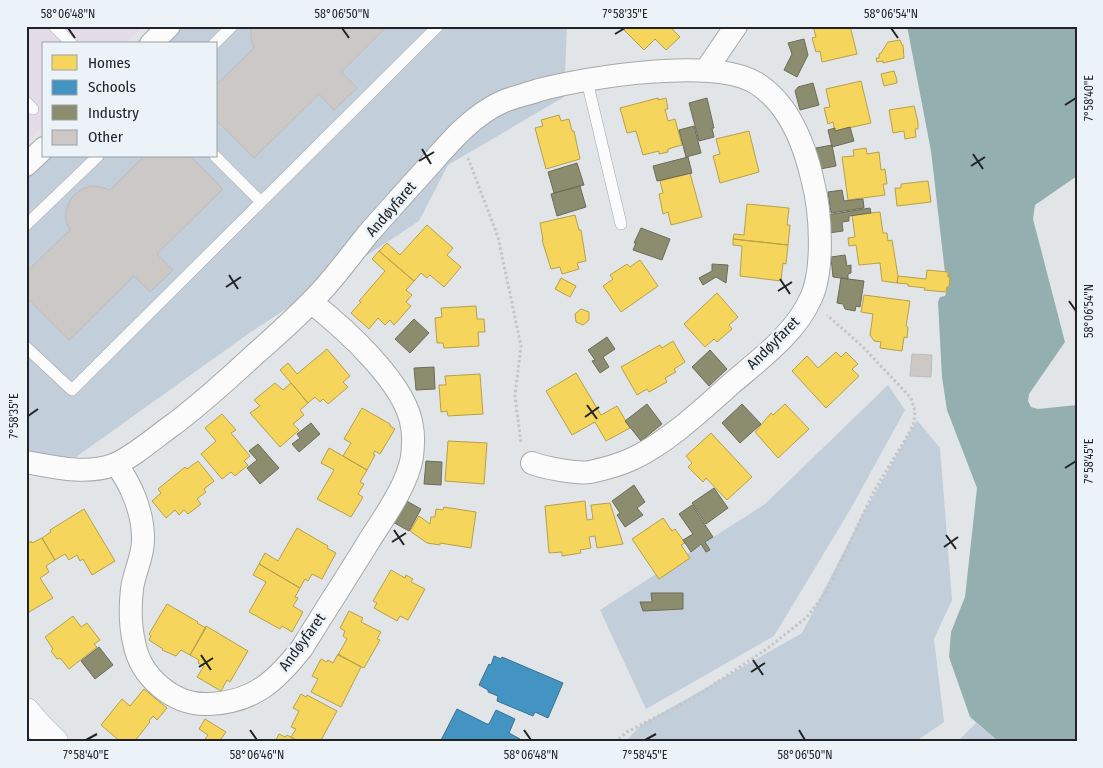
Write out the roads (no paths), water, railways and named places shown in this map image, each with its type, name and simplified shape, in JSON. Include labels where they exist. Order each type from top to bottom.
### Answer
[{"type":"street","points":[[154,42],[169,26]]},
{"type":"street","points":[[706,70],[736,26]]},
{"type":"street","name":"Andøyfaret","points":[[26,462],[58,468],[90,470],[116,464],[197,406],[311,302],[329,283],[367,235],[459,132],[502,102],[554,86],[642,73],[706,70],[733,74],[756,84],[778,102],[795,127],[808,159],[815,188],[819,220],[819,276],[811,298],[798,321],[775,345],[700,412],[633,458],[585,473],[546,469],[532,464]]},
{"type":"street","points":[[26,165],[42,150]]},
{"type":"street","name":"Andøyfaret","points":[[116,464],[125,477],[141,517],[144,539],[132,588],[131,616],[134,644],[148,672],[158,685],[176,698],[204,704],[227,703],[242,699],[271,683],[287,668],[302,648],[385,516],[403,482],[412,458],[412,426],[404,401],[389,379],[351,337],[311,302]]},
{"type":"street","points":[[26,712],[54,742]]},
{"type":"lane","points":[[54,26],[70,42]]},
{"type":"lane","points":[[216,42],[232,26]]},
{"type":"lane","points":[[26,347],[72,390],[438,26]]},
{"type":"lane","points":[[587,81],[621,224]]},
{"type":"lane","points":[[26,225],[96,158]]},
{"type":"lane","points":[[217,158],[261,202]]},
{"type":"water","points":[[907,26],[1077,26],[1077,176],[1035,205],[1033,219],[1065,342],[1029,394],[1028,401],[1031,407],[1038,409],[1077,405],[1077,742],[999,742],[970,717],[949,657],[951,632],[965,597],[977,488],[947,410],[942,377],[938,302],[940,297],[945,296],[947,290],[931,151]]}]
